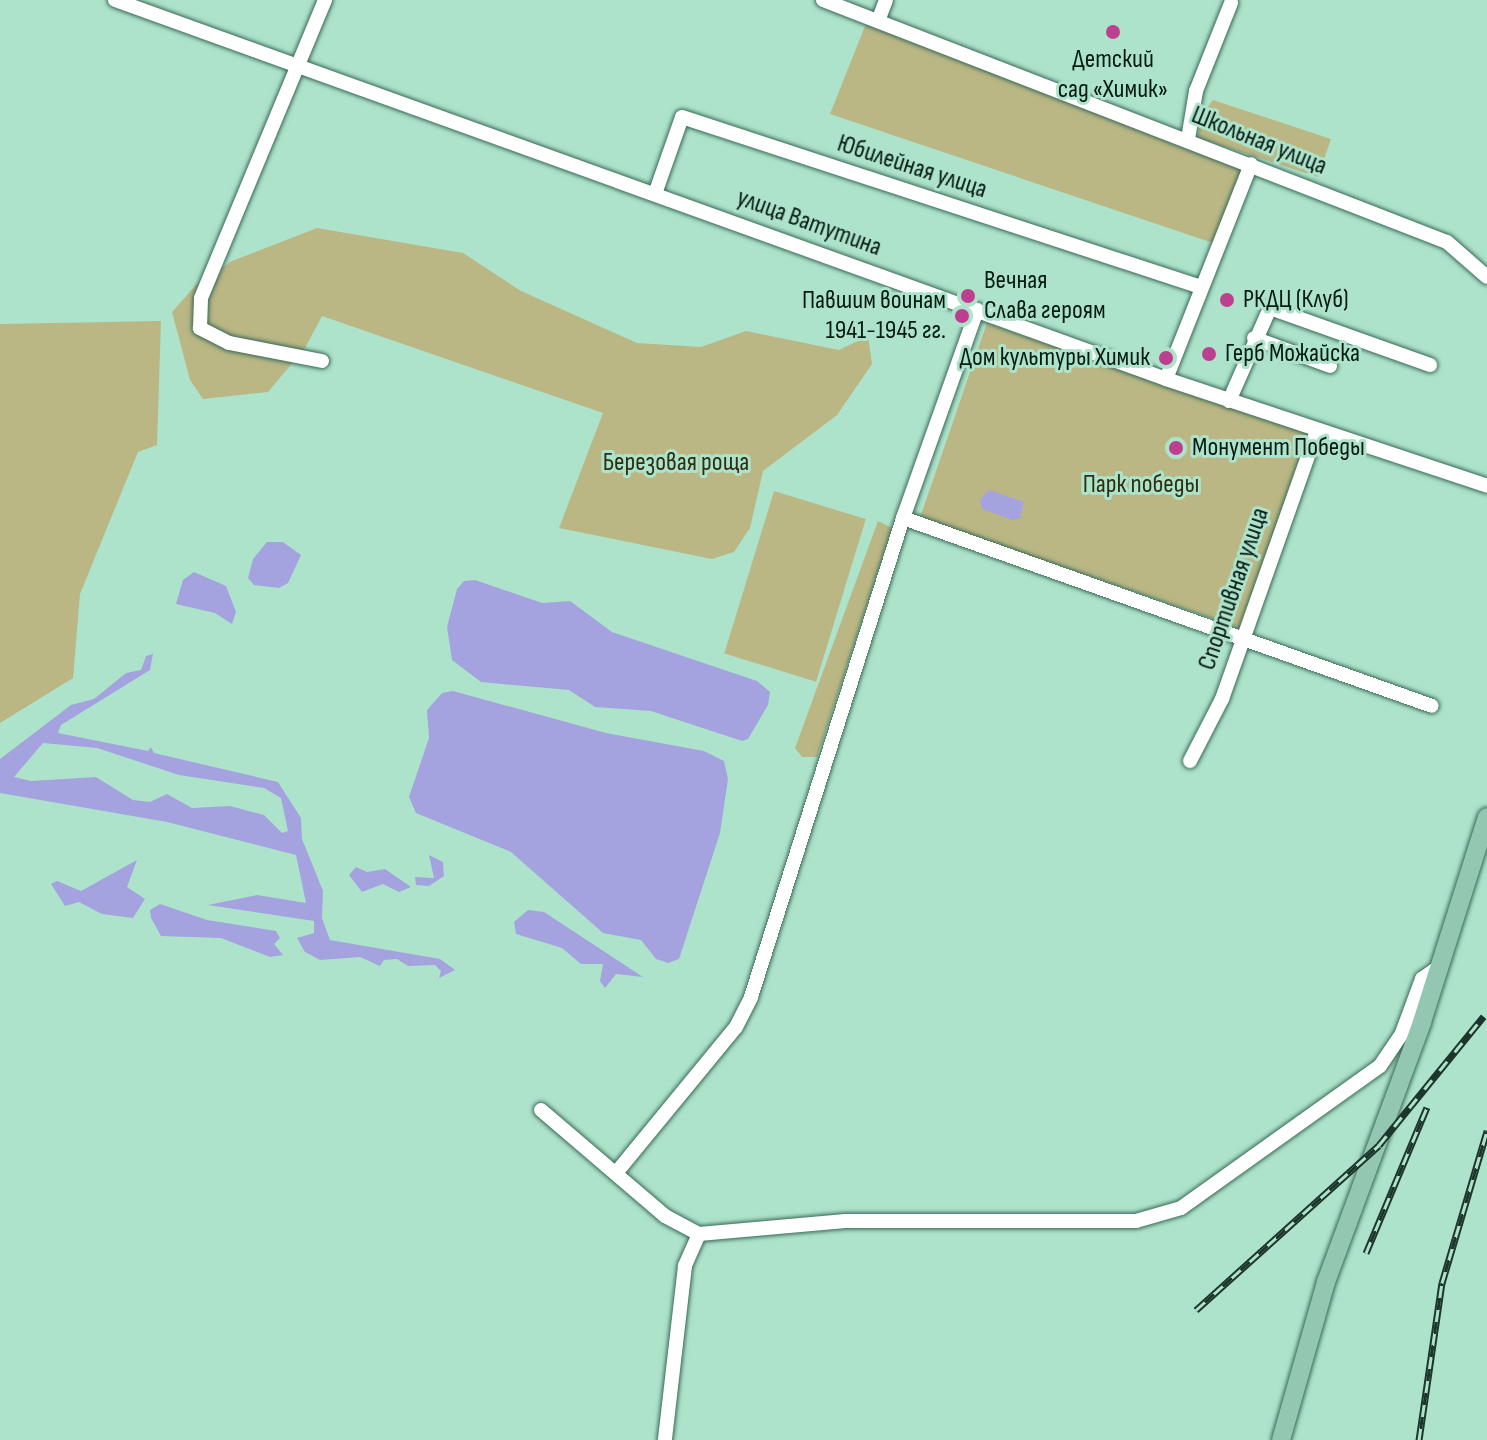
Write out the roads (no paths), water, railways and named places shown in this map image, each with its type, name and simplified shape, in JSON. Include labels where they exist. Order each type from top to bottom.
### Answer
[{"type":"main road","points":[[1281,1440],[1326,1282],[1379,1145],[1487,817]]},
{"type":"street","name":"улица Ватутина","points":[[115,0],[656,191],[1166,379],[1487,486]]},
{"type":"street","points":[[322,361],[229,343],[200,328],[201,298],[302,66],[325,0]]},
{"type":"street","name":"Школьная улица","points":[[823,0],[1447,242],[1487,277]]},
{"type":"street","points":[[878,21],[886,0]]},
{"type":"street","points":[[1188,139],[1196,91],[1231,3]]},
{"type":"street","name":"Юбилейная улица","points":[[656,191],[682,117],[1201,287]]},
{"type":"street","points":[[1166,379],[1251,164]]},
{"type":"street","points":[[1229,401],[1264,312],[1274,307],[1430,365]]},
{"type":"street","points":[[616,1173],[736,1027],[751,997],[903,518],[977,310]]},
{"type":"street","points":[[1254,338],[1330,366]]},
{"type":"street","name":"Спортивная улица","points":[[1190,761],[1222,699],[1240,638],[1317,431]]},
{"type":"street","points":[[903,518],[1432,706]]},
{"type":"street","points":[[541,1110],[665,1216],[699,1234],[845,1221],[1136,1221],[1181,1208],[1380,1066],[1402,1033],[1422,979],[1437,968]]},
{"type":"street","points":[[665,1440],[685,1266],[699,1234]]},
{"type":"water","points":[[989,490],[1024,502],[1020,518],[1013,520],[982,509],[980,500]]},
{"type":"water","points":[[267,542],[283,542],[301,555],[288,583],[279,588],[254,585],[248,578],[253,559]]},
{"type":"water","points":[[194,572],[226,586],[236,612],[232,624],[215,613],[176,604],[183,580]]},
{"type":"water","points":[[475,580],[542,603],[570,601],[612,632],[757,681],[770,692],[768,705],[748,739],[742,741],[651,711],[595,707],[569,690],[481,682],[452,660],[447,627],[457,589],[464,581]]},
{"type":"water","points":[[153,654],[150,670],[61,725],[58,733],[148,751],[151,747],[154,753],[278,782],[301,818],[302,839],[323,891],[322,918],[330,940],[440,959],[455,970],[439,978],[441,971],[435,965],[408,966],[397,959],[384,960],[380,966],[360,957],[320,960],[305,952],[297,938],[314,933],[314,921],[208,905],[257,895],[306,903],[296,855],[167,822],[0,793],[0,759],[71,705],[94,699],[126,673],[141,670],[146,656]],"holes":[[[43,743],[97,748],[179,775],[264,788],[281,798],[288,831],[282,833],[264,815],[230,806],[192,808],[167,794],[150,802],[133,800],[96,777],[31,781],[14,777]]]},
{"type":"water","points":[[453,691],[606,733],[704,751],[724,761],[728,779],[720,833],[679,959],[668,963],[656,959],[641,940],[603,933],[511,852],[416,813],[409,797],[429,738],[427,710],[442,693]]},
{"type":"water","points":[[429,855],[443,862],[444,876],[429,886],[416,885],[415,877],[434,878]]},
{"type":"water","points":[[137,860],[127,887],[145,899],[133,918],[102,914],[79,902],[65,906],[51,884],[57,881],[81,891]]},
{"type":"water","points":[[356,867],[367,872],[385,869],[411,887],[399,892],[383,884],[362,892],[349,875]]},
{"type":"water","points":[[160,904],[207,920],[276,931],[280,938],[274,944],[283,955],[270,957],[221,938],[161,936],[150,910]]},
{"type":"water","points":[[528,910],[544,912],[643,977],[616,974],[605,988],[600,981],[603,964],[581,964],[562,948],[516,934],[514,922]]},
{"type":"railway","points":[[1196,1310],[1379,1145],[1484,1016]]},
{"type":"railway","points":[[1366,1253],[1427,1107]]},
{"type":"railway","points":[[1419,1440],[1442,1283],[1487,1131]]},
{"type":"place","name":"Детский сад «Химик»","points":[[1113,32]]},
{"type":"place","name":"Вечная Слава героям","points":[[968,296]]},
{"type":"place","name":"РКДЦ (Клуб)","points":[[1227,300]]},
{"type":"place","name":"Павшим воинам 1941-1945 гг.","points":[[962,316]]},
{"type":"place","name":"Герб Можайска","points":[[1209,354]]},
{"type":"place","name":"Дом культуры Химик","points":[[1166,358]]},
{"type":"place","name":"Монумент Победы","points":[[1176,448]]},
{"type":"park label","name":"Березовая роща","points":[[676,463]]},
{"type":"park label","name":"Парк победы","points":[[1141,485]]}]
